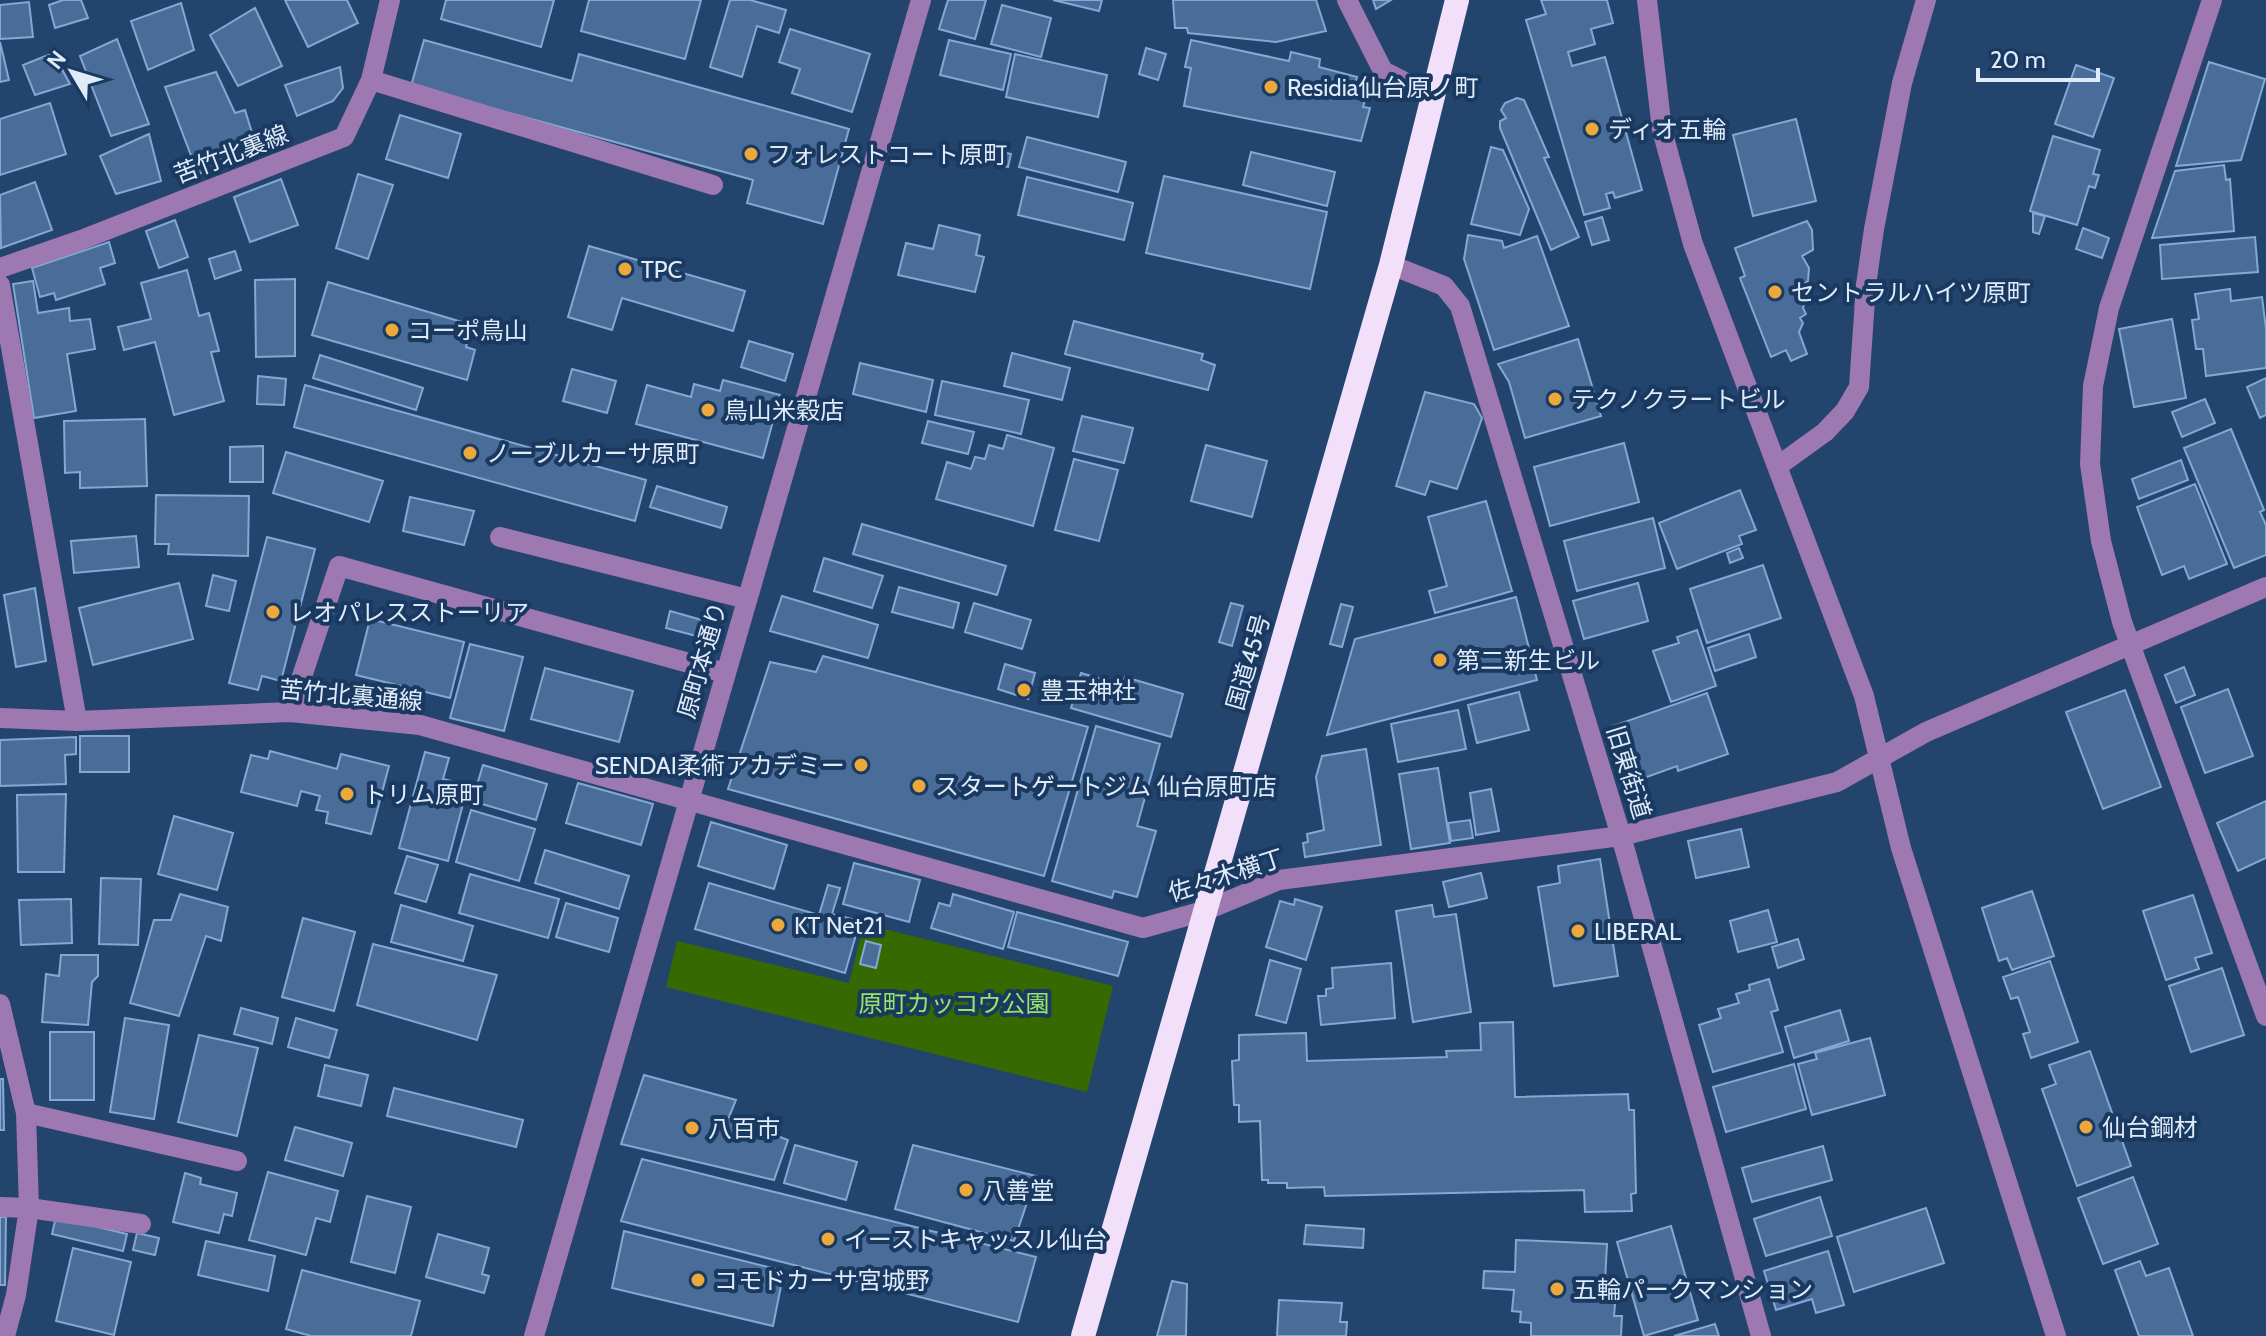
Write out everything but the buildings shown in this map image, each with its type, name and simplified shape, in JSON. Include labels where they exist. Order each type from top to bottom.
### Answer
[{"type":"highway","name":"国道45号","points":[[1083,1336],[1391,265],[1457,0]]},
{"type":"street","name":"苦竹北裏線","points":[[0,268],[81,240],[344,137],[371,80],[390,0]]},
{"type":"street","name":"原町本通り","points":[[534,1336],[921,0]]},
{"type":"street","points":[[1347,0],[1383,71],[1434,97]]},
{"type":"street","points":[[1647,0],[1662,130],[1693,244],[1864,696],[1901,848],[2056,1336]]},
{"type":"street","points":[[1778,466],[1825,432],[1845,411],[1859,387],[1866,285],[1874,229],[1902,83],[1926,0]]},
{"type":"street","points":[[2212,0],[2109,308],[2093,386],[2090,464],[2101,541],[2122,622],[2266,1016]]},
{"type":"street","points":[[371,80],[713,185]]},
{"type":"street","name":"旧東街道","points":[[1391,265],[1444,286],[1460,306],[1621,836],[1761,1336]]},
{"type":"street","points":[[0,285],[77,721]]},
{"type":"street","points":[[500,537],[747,599]]},
{"type":"street","points":[[290,712],[339,566],[725,673]]},
{"type":"street","name":"佐々木横丁","points":[[688,800],[1143,928],[1204,911],[1279,880],[1621,836],[1837,782],[1926,732],[2266,587]]},
{"type":"street","name":"苦竹北裏通線","points":[[0,718],[77,721],[290,712],[420,725],[688,800]]},
{"type":"street","points":[[0,1004],[26,1113],[29,1208],[16,1295],[5,1336]]},
{"type":"street","points":[[26,1113],[237,1161]]},
{"type":"street","points":[[0,1207],[29,1208],[141,1224]]},
{"type":"green space","name":"原町カッコウ公園","points":[[864,924],[1113,986],[1087,1092],[666,987],[677,941],[849,983]]},
{"type":"place","name":"Residia仙台原ノ町","points":[[1271,87]]},
{"type":"place","name":"ディオ五輪","points":[[1592,129]]},
{"type":"place","name":"フォレストコート原町","points":[[751,154]]},
{"type":"place","name":"TPC","points":[[625,269]]},
{"type":"place","name":"セントラルハイツ原町","points":[[1775,292]]},
{"type":"place","name":"コーポ鳥山","points":[[392,330]]},
{"type":"place","name":"テクノクラートビル","points":[[1555,399]]},
{"type":"place","name":"鳥山米穀店","points":[[708,410]]},
{"type":"place","name":"ノーブルカーサ原町","points":[[470,453]]},
{"type":"place","name":"レオパレスストーリア","points":[[273,612]]},
{"type":"place","name":"第二新生ビル","points":[[1440,660]]},
{"type":"place","name":"豊玉神社","points":[[1024,690]]},
{"type":"place","name":"SENDAI柔術アカデミー","points":[[861,765]]},
{"type":"place","name":"スタートゲートジム 仙台原町店","points":[[919,786]]},
{"type":"place","name":"トリム原町","points":[[347,794]]},
{"type":"place","name":"KT Net21","points":[[778,925]]},
{"type":"place","name":"LIBERAL","points":[[1578,931]]},
{"type":"place","name":"仙台鋼材","points":[[2086,1127]]},
{"type":"place","name":"八百市","points":[[692,1128]]},
{"type":"place","name":"八善堂","points":[[966,1190]]},
{"type":"place","name":"イーストキャッスル仙台","points":[[828,1239]]},
{"type":"place","name":"コモドカーサ宮城野","points":[[698,1280]]},
{"type":"place","name":"五輪パークマンション","points":[[1557,1289]]}]
